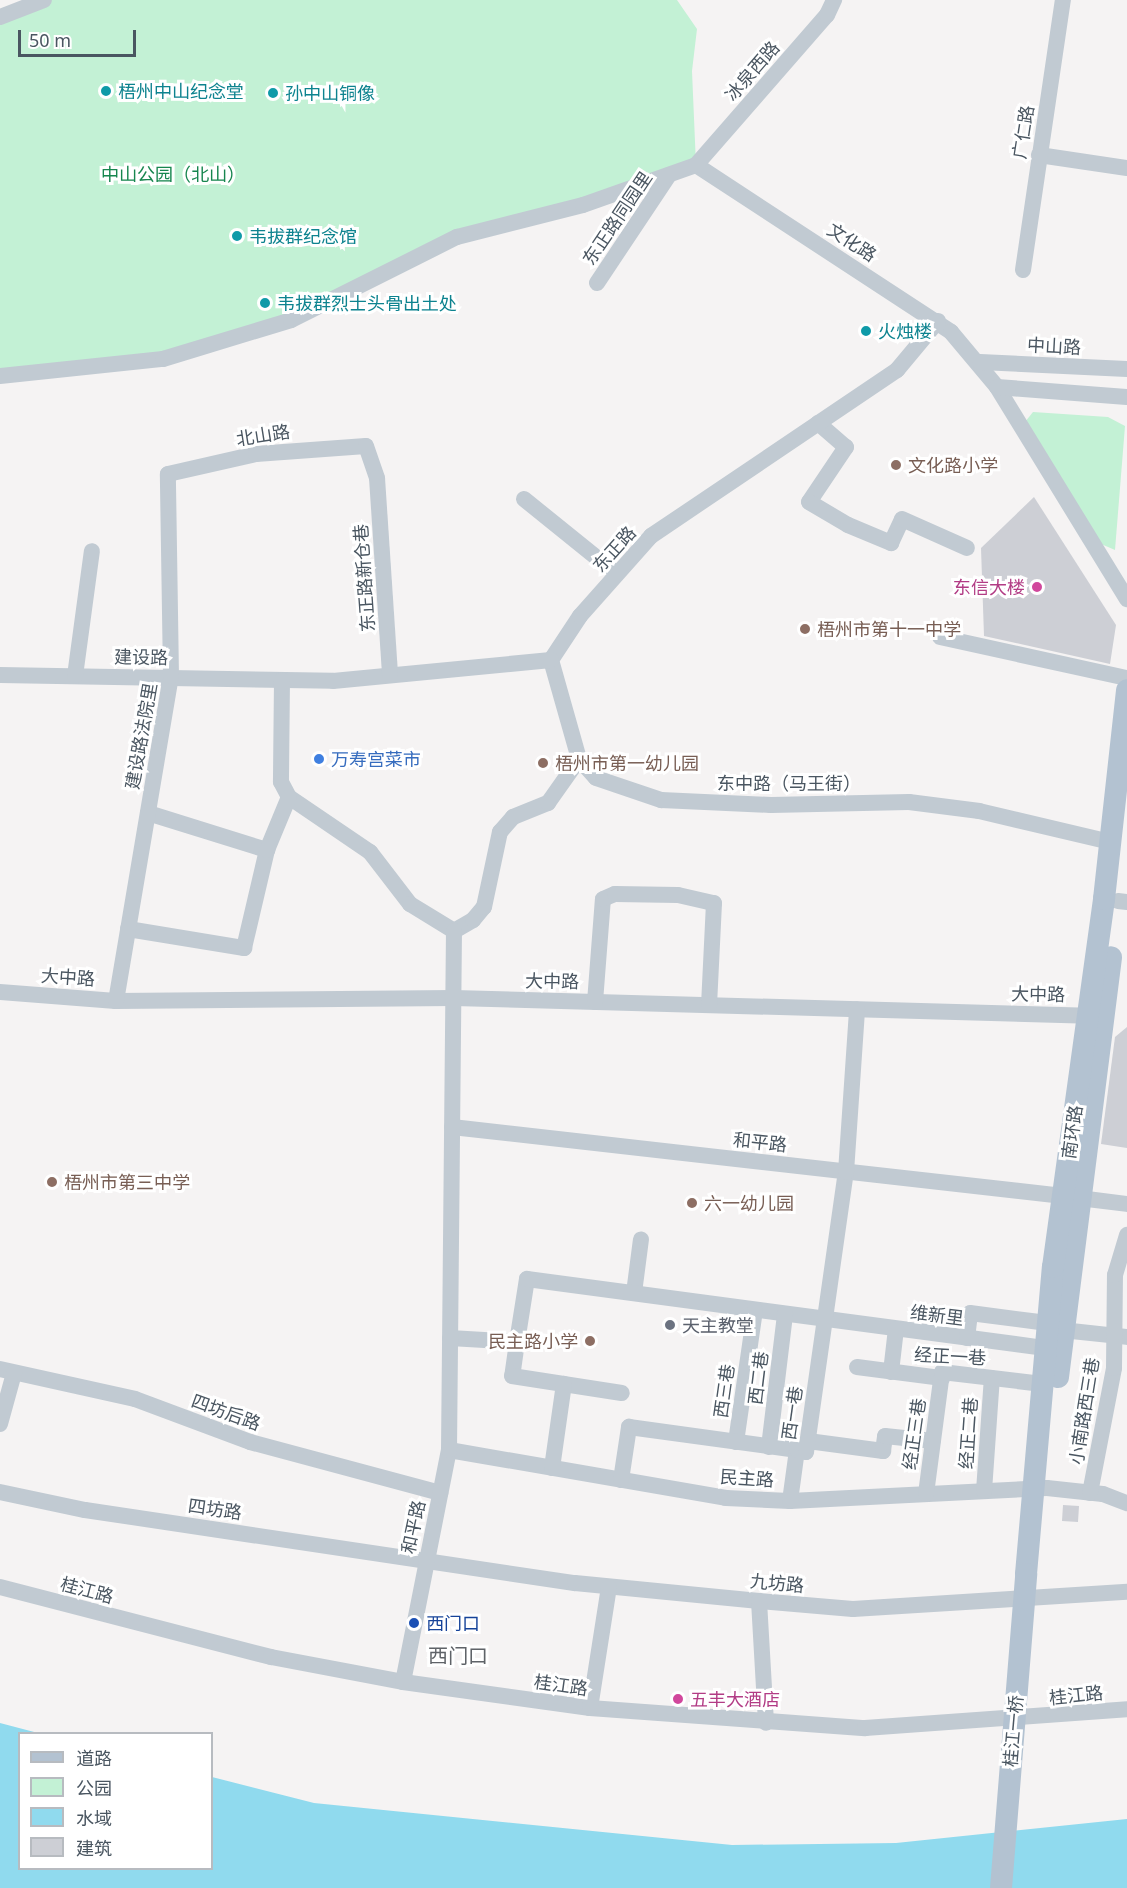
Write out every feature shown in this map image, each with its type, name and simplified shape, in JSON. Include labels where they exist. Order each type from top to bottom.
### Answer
[{"type":"main road","name":"南环路","points":[[1032,1575],[1055,1326],[1119,835],[1127,690]]},
{"type":"main road","name":"南环路","points":[[1096,1016],[1123,902],[1119,835]]},
{"type":"main road","name":"南环路","points":[[1040,1488],[1045,1348],[1055,1326]]},
{"type":"main road","name":"桂江一桥","points":[[1001,1888],[1032,1575]]},
{"type":"main road","name":"桂江一桥","points":[[1012,1888],[1032,1575]]},
{"type":"street","points":[[0,17],[44,0]]},
{"type":"street","name":"冰泉西路","points":[[696,165],[830,7],[842,0]]},
{"type":"street","name":"广仁路","points":[[1023,270],[1063,0]]},
{"type":"street","points":[[1039,155],[1127,168]]},
{"type":"street","points":[[0,376],[163,358],[291,320],[457,237],[583,205],[696,165]]},
{"type":"street","name":"文化路","points":[[696,165],[938,321],[980,362],[997,387]]},
{"type":"street","name":"东正路同园里","points":[[597,283],[669,175]]},
{"type":"street","name":"东正路","points":[[551,660],[580,616],[651,536],[897,370],[938,321]]},
{"type":"street","name":"中山路","points":[[980,362],[1127,369]]},
{"type":"street","points":[[997,387],[1127,398]]},
{"type":"street","points":[[997,387],[1127,599]]},
{"type":"street","points":[[818,423],[846,447],[809,502],[848,525],[891,543],[902,519],[968,548]]},
{"type":"street","name":"北山路","points":[[168,474],[256,454],[366,446]]},
{"type":"street","name":"东正路新仓巷","points":[[366,446],[377,478],[390,675]]},
{"type":"street","name":"建设路法院里","points":[[116,1001],[171,676],[168,474]]},
{"type":"street","points":[[524,499],[617,574]]},
{"type":"street","points":[[75,676],[92,551]]},
{"type":"street","points":[[940,637],[1127,678]]},
{"type":"street","points":[[551,660],[579,759],[548,803],[513,817],[500,832],[484,907],[454,931],[410,904],[370,852],[289,796],[281,782],[282,680],[333,681],[551,660]]},
{"type":"street","name":"建设路","points":[[0,675],[171,676],[282,680]]},
{"type":"street","name":"东中路（马王街）","points":[[579,759],[596,778],[661,800],[771,806],[909,801],[1119,835]]},
{"type":"street","points":[[128,929],[244,948],[267,850],[289,796]]},
{"type":"street","points":[[148,813],[267,850]]},
{"type":"street","points":[[595,1002],[603,899],[615,894],[678,895],[714,903],[709,1005]]},
{"type":"street","name":"和平路","points":[[403,1682],[425,1561],[449,1450],[454,931]]},
{"type":"street","name":"大中路","points":[[0,992],[116,1001],[454,998],[1096,1016]]},
{"type":"street","name":"西一巷","points":[[790,1501],[824,1320],[846,1172],[857,1009]]},
{"type":"street","name":"和平路","points":[[452,1127],[1127,1204]]},
{"type":"street","name":"小南路西三巷","points":[[1090,1493],[1119,1336],[1115,1275],[1127,1236]]},
{"type":"street","points":[[634,1293],[641,1239]]},
{"type":"street","name":"维新里","points":[[517,1342],[527,1279],[1045,1348]]},
{"type":"street","name":"西三巷","points":[[736,1442],[755,1310]]},
{"type":"street","points":[[967,1338],[970,1313],[1119,1336]]},
{"type":"street","name":"西二巷","points":[[769,1447],[785,1314]]},
{"type":"street","points":[[891,1371],[896,1329]]},
{"type":"street","points":[[450,1338],[517,1342],[512,1376],[622,1393]]},
{"type":"street","name":"经正一巷","points":[[857,1367],[942,1378],[942,1372],[1042,1384]]},
{"type":"street","points":[[0,1424],[7,1371]]},
{"type":"street","name":"四坊后路","points":[[7,1371],[135,1399],[250,1442],[440,1493]]},
{"type":"street","name":"经正三巷","points":[[926,1494],[942,1378]]},
{"type":"street","name":"经正二巷","points":[[984,1491],[992,1378]]},
{"type":"street","points":[[552,1468],[564,1384]]},
{"type":"street","points":[[621,1480],[629,1427],[769,1447],[802,1446],[883,1451],[885,1436],[933,1441]]},
{"type":"street","name":"民主路","points":[[449,1450],[726,1498],[790,1501],[1040,1488],[1090,1493],[1127,1503]]},
{"type":"street","name":"四坊路","points":[[0,1492],[425,1561]]},
{"type":"street","name":"九坊路","points":[[425,1561],[609,1587],[853,1609],[1127,1592]]},
{"type":"street","name":"桂江路","points":[[0,1587],[271,1657],[403,1682],[590,1708],[766,1723],[865,1728],[943,1725],[1127,1709]]},
{"type":"street","points":[[590,1708],[609,1587]]},
{"type":"street","points":[[759,1601],[766,1723]]},
{"type":"green space","name":"中山公园（北山）","points":[[44,0],[677,0],[697,29],[692,71],[696,165],[457,237],[291,320],[163,359],[0,379],[0,17]]},
{"type":"green space","points":[[1033,412],[1108,417],[1125,426],[1115,550],[1101,544],[1025,422]]},
{"type":"water","points":[[0,1723],[34,1732],[18,1732],[18,1870],[213,1870],[213,1777],[314,1803],[732,1845],[896,1843],[1127,1819],[1127,1888],[0,1888]]},
{"type":"building","name":"东信大楼","points":[[1034,497],[1116,625],[1110,664],[984,636],[981,548]]},
{"type":"building","points":[[1127,1027],[1127,1148],[1101,1144],[1115,1037]]},
{"type":"building","points":[[1063,1505],[1079,1506],[1078,1522],[1062,1521]]},
{"type":"place","name":"梧州中山纪念堂","points":[[106,91]]},
{"type":"place","name":"孙中山铜像","points":[[273,93]]},
{"type":"place","name":"韦拔群纪念馆","points":[[237,236]]},
{"type":"place","name":"韦拔群烈士头骨出土处","points":[[265,303]]},
{"type":"place","name":"火烛楼","points":[[866,331]]},
{"type":"place","name":"文化路小学","points":[[896,465]]},
{"type":"place","name":"东信大楼","points":[[1037,587]]},
{"type":"place","name":"梧州市第十一中学","points":[[805,629]]},
{"type":"place","name":"万寿宫菜市","points":[[319,759]]},
{"type":"place","name":"梧州市第一幼儿园","points":[[543,763]]},
{"type":"place","name":"梧州市第三中学","points":[[52,1182]]},
{"type":"place","name":"六一幼儿园","points":[[692,1203]]},
{"type":"place","name":"天主教堂","points":[[670,1325]]},
{"type":"place","name":"民主路小学","points":[[590,1341]]},
{"type":"place","name":"西门口","points":[[414,1623]]},
{"type":"place","name":"五丰大酒店","points":[[678,1699]]},
{"type":"district","name":"西门口","points":[[458,1655]]}]
